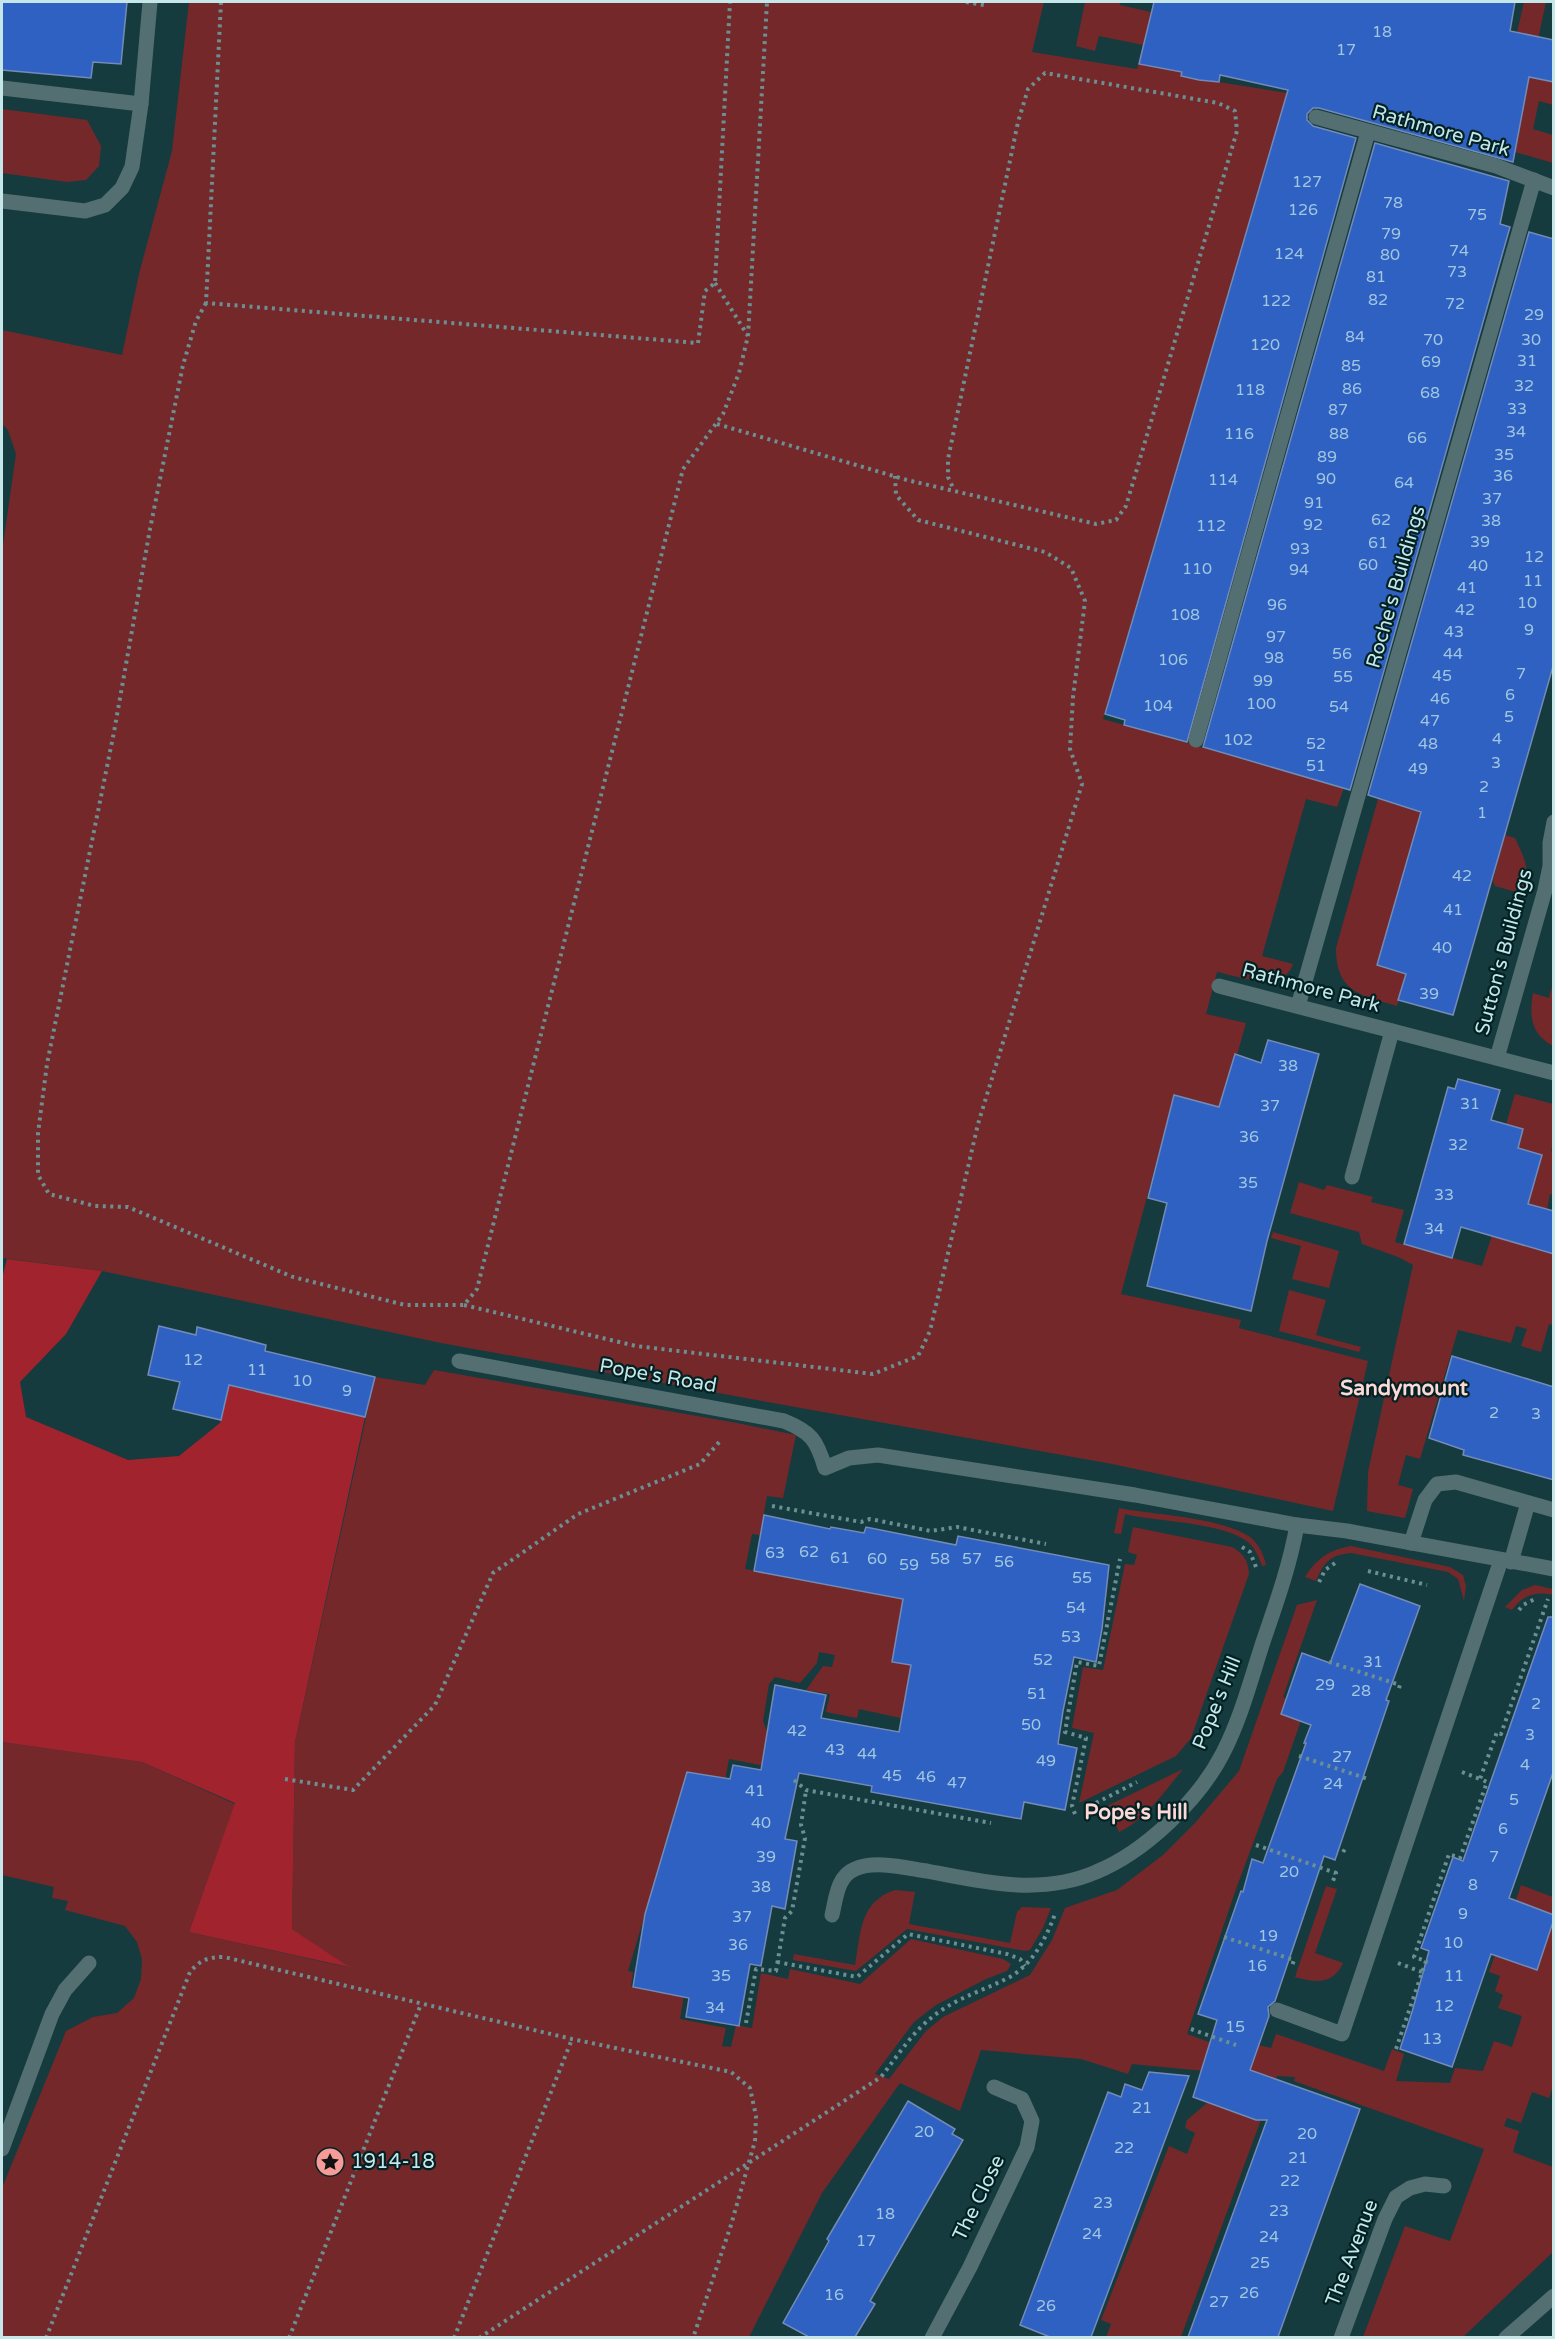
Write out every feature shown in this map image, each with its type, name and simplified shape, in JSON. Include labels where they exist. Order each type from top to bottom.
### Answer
[{"type":"street","points":[[2,201],[85,211],[105,206],[122,188],[132,167],[141,104],[150,2]]},
{"type":"street","points":[[2,88],[141,104]]},
{"type":"street","name":"Rathmore Park","points":[[1316,117],[1497,166],[1554,188]]},
{"type":"street","points":[[1196,740],[1368,132]]},
{"type":"street","name":"Roche's Buildings","points":[[1298,1006],[1534,180]]},
{"type":"street","name":"Sutton's Buildings","points":[[1497,1058],[1545,890],[1554,822]]},
{"type":"street","name":"Rathmore Park","points":[[1219,986],[1554,1073]]},
{"type":"street","name":"Rathmore Park","points":[[1352,1177],[1392,1031]]},
{"type":"street","name":"Pope's Road","points":[[459,1361],[784,1420],[804,1429],[820,1448],[825,1468],[849,1458],[878,1455],[1135,1495],[1298,1525]]},
{"type":"street","points":[[1411,1543],[1425,1500],[1437,1484],[1456,1482],[1554,1510]]},
{"type":"street","points":[[1277,2010],[1342,2034],[1528,1503]]},
{"type":"street","points":[[1298,1525],[1347,1531],[1554,1569]]},
{"type":"street","name":"Pope's Hill","points":[[832,1915],[840,1882],[855,1869],[888,1864],[996,1884],[1025,1886],[1059,1884],[1096,1873],[1133,1852],[1174,1817],[1205,1782],[1223,1754],[1238,1718],[1284,1581],[1298,1525]]},
{"type":"street","points":[[2,2149],[52,2014],[64,1990],[89,1963]]},
{"type":"street","name":"The Close","points":[[932,2337],[970,2267],[1027,2147],[1032,2121],[1022,2099],[994,2087]]},
{"type":"street","name":"The Avenue","points":[[1341,2337],[1385,2219],[1396,2197],[1410,2188],[1425,2184],[1444,2186]]},
{"type":"street","points":[[1506,2337],[1554,2296]]},
{"type":"path","points":[[221,2],[206,303],[196,321],[183,365],[150,529],[114,732],[47,1064],[38,1133],[38,1175],[49,1194],[94,1206],[128,1207],[293,1277],[405,1305],[464,1305],[636,1346],[873,1374],[918,1356],[930,1330],[978,1124],[1082,784],[1070,749],[1073,697],[1085,600],[1071,568],[1045,552],[918,520],[896,495],[895,476]]},
{"type":"path","points":[[730,2],[715,283],[748,336]]},
{"type":"path","points":[[464,1305],[477,1289],[480,1278],[683,470],[723,414],[739,373],[748,336],[767,2]]},
{"type":"path","points":[[966,2],[984,5]]},
{"type":"path","points":[[717,424],[895,476],[1096,524],[1116,520],[1126,506],[1237,131],[1235,111],[1218,103],[1045,73],[1028,89],[1016,134],[948,459],[948,477],[954,490]]},
{"type":"path","points":[[206,303],[698,343],[705,291],[715,283]]},
{"type":"path","points":[[285,1779],[353,1790],[435,1705],[493,1573],[578,1515],[700,1464],[722,1439]]},
{"type":"path","points":[[772,1506],[861,1522],[870,1519],[931,1531],[957,1527],[1046,1544]]},
{"type":"path","points":[[1075,1814],[1072,1806],[1086,1738],[1065,1732],[1077,1662],[1100,1666],[1120,1559]]},
{"type":"path","points":[[1368,1571],[1427,1585]]},
{"type":"path","points":[[1516,1612],[1534,1598],[1542,1597]]},
{"type":"path","points":[[1480,1779],[1497,1732],[1501,1734],[1548,1599]]},
{"type":"path","points":[[1329,1662],[1400,1685],[1398,1691]]},
{"type":"path","points":[[1299,1756],[1368,1782]]},
{"type":"path","points":[[1396,2049],[1426,1960],[1414,1957],[1449,1854],[1461,1858],[1487,1782],[1455,1770]]},
{"type":"path","points":[[794,1780],[806,1790],[991,1823]]},
{"type":"path","points":[[1096,1803],[1137,1782]]},
{"type":"path","points":[[746,2023],[756,1969],[776,1971],[785,1918],[792,1911],[805,1838],[801,1825],[806,1790]]},
{"type":"path","points":[[1256,1845],[1336,1873],[1333,1881]]},
{"type":"path","points":[[479,2337],[881,2077],[920,2028],[939,2012],[1008,1978],[1025,1966],[1039,1947],[1058,1906]]},
{"type":"path","points":[[777,1962],[857,1977],[908,1934],[1007,1954],[1020,1959],[1025,1966]]},
{"type":"path","points":[[1224,1937],[1294,1960],[1292,1966]]},
{"type":"path","points":[[46,2337],[190,1972],[199,1962],[211,1957],[224,1957],[572,2039],[731,2072],[750,2088],[756,2116],[754,2141],[731,2225],[693,2337]]},
{"type":"path","points":[[1394,1961],[1422,1972]]},
{"type":"path","points":[[289,2337],[422,2004]]},
{"type":"path","points":[[1191,2029],[1236,2045]]},
{"type":"path","points":[[454,2337],[572,2039]]},
{"type":"shaded area","points":[[189,2],[1044,2],[1032,52],[1137,69],[1143,45],[1099,36],[1095,51],[1076,46],[1085,2],[1120,2],[1120,5],[1151,12],[1148,26],[1185,53],[1181,76],[1287,93],[1103,719],[1344,788],[1337,807],[1306,799],[1262,956],[1293,964],[1287,973],[1280,979],[1259,981],[1217,972],[1206,1014],[1246,1023],[1237,1055],[1234,1054],[1223,1108],[1174,1096],[1121,1294],[1241,1320],[1239,1328],[1368,1361],[1333,1511],[1112,1464],[441,1343],[102,1271],[2,1258],[2,552],[16,454],[8,430],[2,424],[2,330],[122,355],[139,274],[172,151]]},
{"type":"shaded area","points":[[1524,2],[1546,2],[1530,77],[1553,82],[1553,105],[1539,101],[1533,129],[1553,135],[1553,163],[1515,152],[1512,54]]},
{"type":"shaded area","points":[[2,109],[87,120],[101,146],[99,166],[86,180],[67,182],[2,173]]},
{"type":"shaded area","points":[[1378,799],[1432,815],[1418,864],[1407,861],[1399,888],[1420,895],[1384,939],[1377,965],[1406,975],[1397,1006],[1353,989],[1340,974],[1337,963],[1336,948]]},
{"type":"shaded area","points":[[1453,820],[1515,838],[1526,865],[1523,894],[1495,886],[1493,881],[1499,856],[1447,841]]},
{"type":"shaded area","points":[[1553,983],[1554,1034],[1551,1037],[1553,1046],[1536,1030],[1531,1010],[1533,993],[1549,998]]},
{"type":"shaded area","points":[[1515,1094],[1553,1104],[1551,1151],[1553,1152],[1553,1195],[1550,1194],[1547,1210],[1553,1241],[1553,1325],[1549,1324],[1541,1352],[1521,1346],[1527,1329],[1516,1326],[1511,1343],[1458,1330],[1420,1459],[1406,1455],[1398,1485],[1413,1489],[1405,1518],[1367,1511],[1368,1472],[1413,1265],[1362,1244],[1359,1232],[1290,1213],[1299,1182],[1324,1190],[1327,1185],[1373,1197],[1371,1202],[1404,1210],[1395,1242],[1482,1266],[1496,1223],[1506,1168],[1537,1175],[1542,1155],[1518,1148],[1523,1129],[1506,1124]]},
{"type":"shaded area","points":[[1273,1232],[1339,1251],[1329,1288],[1292,1279],[1301,1246],[1271,1238]]},
{"type":"shaded area","points":[[7,1259],[102,1271],[66,1334],[20,1382],[26,1417],[128,1460],[179,1456],[220,1423],[229,1385],[365,1417],[295,1742],[292,1929],[349,1967],[189,1932],[235,1803],[142,1762],[2,1742],[2,1278]]},
{"type":"shaded area","points":[[1289,1290],[1326,1300],[1316,1335],[1361,1347],[1359,1352],[1279,1331]]},
{"type":"shaded area","points":[[434,1370],[796,1435],[783,1498],[767,1496],[760,1535],[752,1534],[745,1569],[850,1589],[851,1583],[980,1608],[982,1597],[1011,1602],[1017,1576],[1045,1582],[1039,1614],[1029,1612],[1023,1641],[976,1633],[970,1664],[1011,1671],[1006,1700],[942,1688],[944,1673],[931,1671],[923,1700],[940,1704],[934,1735],[918,1733],[919,1722],[859,1709],[857,1718],[826,1712],[830,1694],[806,1690],[823,1666],[832,1667],[835,1655],[819,1652],[817,1663],[800,1683],[775,1677],[769,1684],[763,1721],[777,1757],[775,1768],[729,1759],[721,1801],[697,1796],[701,1775],[687,1772],[669,1833],[687,1837],[691,1823],[732,1830],[720,1892],[710,1891],[704,1922],[646,1911],[628,1971],[633,1972],[631,1986],[650,1990],[654,1976],[686,1983],[680,2019],[726,2028],[722,2046],[731,2047],[736,2025],[752,2028],[761,1973],[788,1979],[790,1969],[860,1984],[911,1939],[1003,1959],[1011,1964],[1007,1971],[986,1979],[936,2005],[914,2022],[875,2074],[889,2079],[926,2031],[943,2017],[1030,1975],[1052,1940],[1065,1908],[1117,1890],[1163,1855],[1195,1823],[1239,1771],[1297,1605],[1317,1600],[1283,1697],[1287,1699],[1281,1714],[1295,1719],[1301,1704],[1306,1706],[1283,1772],[1277,1779],[1236,1889],[1187,2034],[1234,2051],[1236,2047],[1254,2054],[1258,2045],[1271,2048],[1276,2034],[1384,2071],[1392,2049],[1404,2054],[1396,2081],[1450,2083],[1455,2068],[1483,2071],[1494,2041],[1512,2047],[1522,2016],[1498,2008],[1503,1995],[1495,1991],[1500,1976],[1489,1972],[1496,1952],[1520,1960],[1519,1964],[1537,1970],[1541,1958],[1500,1943],[1506,1925],[1512,1927],[1516,1917],[1511,1915],[1521,1885],[1553,1897],[1553,1915],[1539,1910],[1534,1923],[1550,1929],[1553,1919],[1553,2086],[1549,2098],[1532,2092],[1521,2123],[1507,2118],[1504,2126],[1519,2131],[1513,2152],[1553,2167],[1553,2252],[1463,2337],[1363,2337],[1405,2226],[1450,2241],[1484,2149],[1294,2081],[1295,2077],[1277,2076],[1181,2337],[1106,2337],[1111,2324],[1101,2320],[1169,2146],[1187,2154],[1195,2133],[1185,2128],[1187,2120],[1208,2102],[1215,2105],[1225,2073],[1132,2064],[1128,2074],[1081,2059],[981,2050],[960,2111],[900,2083],[822,2193],[749,2337],[2,2337],[2,2188],[66,2031],[93,2017],[117,2013],[134,1998],[141,1979],[142,1959],[137,1942],[125,1926],[65,1910],[68,1901],[52,1898],[54,1887],[2,1875],[2,1742],[142,1762],[235,1804],[189,1932],[347,1967],[292,1929],[295,1742],[375,1377],[425,1385]]},
{"type":"shaded area","points":[[1119,1508],[1205,1521],[1237,1530],[1256,1543],[1266,1565],[1262,1566],[1248,1542],[1237,1535],[1207,1526],[1125,1514],[1121,1534],[1114,1533]]},
{"type":"shaded area","points":[[1133,1527],[1232,1547],[1245,1558],[1249,1574],[1191,1738],[1176,1756],[1079,1803],[1094,1733],[1072,1728],[1083,1667],[1103,1670],[1125,1564],[1134,1565],[1137,1555],[1128,1552]]},
{"type":"shaded area","points":[[1351,1546],[1450,1567],[1463,1575],[1466,1586],[1464,1601],[1458,1579],[1448,1572],[1351,1553],[1329,1561],[1316,1581],[1305,1577],[1324,1556]]},
{"type":"shaded area","points":[[1535,1585],[1553,1589],[1553,1595],[1530,1595],[1512,1610],[1505,1607],[1522,1590]]},
{"type":"shaded area","points":[[1183,1769],[1146,1813],[1119,1832],[1107,1806]]},
{"type":"shaded area","points":[[1326,1886],[1337,1889],[1315,1953],[1343,1963],[1334,1975],[1323,1981],[1295,1977]]},
{"type":"shaded area","points":[[895,1890],[915,1892],[909,1924],[1010,1943],[1017,1912],[1022,1907],[1051,1908],[1030,1950],[1025,1951],[907,1929],[856,1971],[793,1960],[794,1954],[855,1965],[861,1930],[868,1911],[883,1895]]},
{"type":"building","points":[[2,2],[127,2],[121,64],[93,62],[91,78],[2,70]]},
{"type":"building","points":[[1154,2],[1515,2],[1510,31],[1554,40],[1554,82],[1529,77],[1513,162],[1319,108],[1313,108],[1307,114],[1307,120],[1313,126],[1356,138],[1187,742],[1124,725],[1125,720],[1105,714],[1288,90],[1220,75],[1219,82],[1199,80],[1181,76],[1182,72],[1139,64]]},
{"type":"building","points":[[1375,143],[1509,181],[1500,224],[1510,227],[1350,790],[1203,747]]},
{"type":"building","points":[[1529,232],[1554,239],[1554,663],[1453,1015],[1398,1000],[1406,974],[1377,965],[1421,812],[1368,795]]},
{"type":"building","points":[[1268,1040],[1319,1054],[1267,1241],[1251,1311],[1147,1286],[1167,1203],[1148,1198],[1174,1095],[1219,1107],[1235,1054],[1261,1063]]},
{"type":"building","points":[[1458,1079],[1500,1090],[1491,1120],[1523,1129],[1518,1148],[1542,1155],[1528,1204],[1554,1211],[1554,1254],[1461,1227],[1452,1258],[1404,1244],[1448,1087],[1455,1089]]},
{"type":"building","points":[[159,1326],[196,1335],[197,1327],[266,1345],[265,1351],[375,1377],[365,1417],[229,1385],[221,1420],[173,1409],[180,1382],[148,1375]]},
{"type":"building","points":[[1452,1356],[1554,1387],[1554,1480],[1463,1455],[1464,1450],[1429,1438]]},
{"type":"building","points":[[764,1515],[830,1529],[831,1527],[864,1533],[866,1527],[956,1545],[958,1536],[1109,1565],[1096,1662],[1074,1657],[1063,1711],[1058,1744],[1077,1748],[1065,1810],[1024,1802],[1021,1819],[871,1792],[872,1786],[799,1773],[785,1839],[797,1841],[785,1909],[772,1906],[761,1966],[750,1964],[739,2026],[686,2017],[689,1998],[633,1987],[645,1914],[687,1772],[730,1779],[733,1765],[761,1770],[775,1685],[826,1695],[821,1718],[899,1732],[911,1665],[892,1662],[903,1599],[754,1571]]},
{"type":"building","points":[[1360,1584],[1420,1606],[1386,1700],[1389,1701],[1335,1860],[1324,1856],[1275,2001],[1268,2007],[1269,2016],[1250,2070],[1360,2109],[1278,2337],[1188,2337],[1267,2120],[1256,2120],[1193,2097],[1217,2020],[1198,2014],[1241,1891],[1243,1892],[1252,1859],[1263,1863],[1306,1743],[1304,1743],[1311,1725],[1281,1714],[1302,1653],[1330,1663]]},
{"type":"building","points":[[1548,1617],[1554,1617],[1554,1770],[1509,1898],[1554,1915],[1554,1919],[1537,1970],[1491,1954],[1452,2067],[1400,2049],[1429,1951],[1421,1948],[1453,1857],[1463,1861]]},
{"type":"building","points":[[1149,2072],[1189,2076],[1091,2337],[1050,2337],[1020,2325],[1108,2092],[1121,2097],[1125,2084],[1142,2090]]},
{"type":"building","points":[[908,2101],[955,2129],[952,2134],[963,2140],[870,2301],[875,2304],[855,2337],[809,2337],[783,2323],[829,2241],[827,2239]]},
{"type":"place","name":"1914-18","points":[[330,2162]]},
{"type":"district","name":"Sandymount","points":[[1404,1388]]},
{"type":"district","name":"Pope's Hill","points":[[1136,1812]]}]
